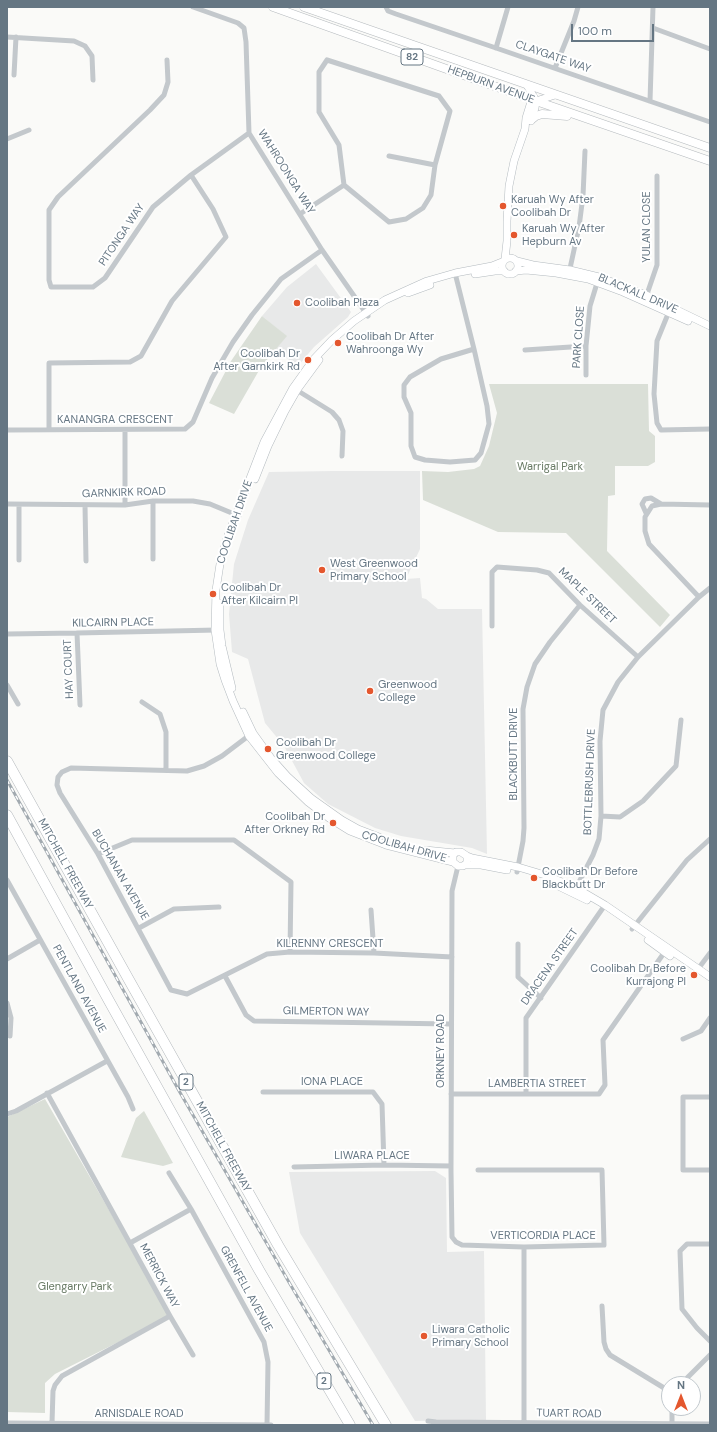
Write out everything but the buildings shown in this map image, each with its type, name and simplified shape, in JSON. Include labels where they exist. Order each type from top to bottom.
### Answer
[{"type":"highway","name":"MITCHELL FREEWAY","points":[[7,761],[128,980],[274,1238],[386,1425]]},
{"type":"highway","name":"2","points":[[7,815],[255,1263],[348,1423]]},
{"type":"highway","points":[[372,1401],[389,1425]]},
{"type":"main road","name":"HEPBURN AVENUE","points":[[273,7],[536,101],[710,161]]},
{"type":"main road","name":"HEPBURN AVENUE","points":[[304,7],[710,148]]},
{"type":"main road","points":[[507,241],[518,267],[516,271],[509,274],[504,271],[502,267],[507,241],[509,186],[514,161],[525,130],[531,120],[536,101],[527,85]]},
{"type":"main road","points":[[525,130],[526,118],[530,105],[536,101],[555,95]]},
{"type":"main road","points":[[531,120],[536,116],[552,114],[564,115],[589,124],[603,124]]},
{"type":"main road","points":[[504,260],[508,258],[515,260]]},
{"type":"main road","name":"COOLIBAH DRIVE","points":[[504,260],[492,266],[456,275],[414,291],[367,314],[329,349],[295,389],[237,516],[223,569],[217,630],[231,685],[251,734],[273,768],[308,802],[339,824],[361,836],[386,845],[459,864],[517,869]]},
{"type":"main road","name":"BLACKALL DRIVE","points":[[515,260],[598,280],[645,298],[710,331]]},
{"type":"main road","name":"COOLIBAH DRIVE","points":[[456,275],[504,271]]},
{"type":"main road","name":"BLACKALL DRIVE","points":[[516,271],[569,273]]},
{"type":"main road","name":"BLACKALL DRIVE","points":[[669,310],[710,326]]},
{"type":"main road","name":"COOLIBAH DRIVE","points":[[251,734],[287,776],[311,798],[342,820],[358,829],[388,840],[423,850],[455,853]]},
{"type":"main road","points":[[462,852],[467,856],[468,860],[459,864],[453,857],[455,853],[462,852]]},
{"type":"main road","name":"COOLIBAH DRIVE","points":[[467,856],[545,875],[574,890],[603,907],[697,971],[710,983]]},
{"type":"main road","name":"COOLIBAH DRIVE","points":[[697,971],[710,977]]},
{"type":"street","name":"WAHROONGA WAY","points":[[194,7],[238,22],[244,28],[246,42],[249,133],[322,250],[367,314]]},
{"type":"street","name":"CLAYGATE WAY","points":[[386,7],[390,12],[710,122]]},
{"type":"street","points":[[496,48],[508,7]]},
{"type":"street","points":[[555,68],[578,7]]},
{"type":"street","points":[[650,101],[653,7]]},
{"type":"street","points":[[653,28],[710,49]]},
{"type":"street","points":[[7,37],[74,42],[85,46],[92,56],[93,80]]},
{"type":"street","points":[[14,75],[16,37]]},
{"type":"street","name":"PITONGA WAY","points":[[167,60],[168,82],[164,95],[58,197],[49,210],[49,280],[51,287],[93,287],[105,278],[153,207],[191,175],[249,133]]},
{"type":"street","points":[[327,60],[439,96],[450,111],[435,165],[431,195],[423,208],[406,219],[389,222],[344,185],[339,144],[319,112],[319,72],[327,60]]},
{"type":"street","points":[[7,139],[29,130]]},
{"type":"street","points":[[569,273],[579,227],[583,196],[585,151]]},
{"type":"street","points":[[389,156],[435,165]]},
{"type":"street","points":[[49,430],[49,363],[130,362],[141,356],[172,301],[226,237],[213,209],[191,175]]},
{"type":"street","name":"YULAN CLOSE","points":[[645,298],[658,265],[657,176]]},
{"type":"street","points":[[300,214],[344,185]]},
{"type":"street","name":"KANANGRA CRESCENT","points":[[7,430],[185,429],[193,422],[212,378],[233,342],[252,314],[281,279],[322,250]]},
{"type":"street","points":[[456,275],[474,349],[487,406],[489,424],[481,453],[475,460],[450,462],[425,460],[415,457],[411,446],[411,413],[404,397],[404,385],[410,377],[441,359],[474,349]]},
{"type":"street","name":"PARK CLOSE","points":[[586,375],[586,346],[590,306],[598,280]]},
{"type":"street","points":[[669,310],[657,341],[654,394],[657,423],[661,430],[710,429]]},
{"type":"street","points":[[525,350],[586,346]]},
{"type":"street","points":[[295,389],[332,412],[339,420],[343,431],[342,456]]},
{"type":"street","points":[[125,430],[125,505]]},
{"type":"street","points":[[646,514],[642,504],[645,498],[651,498],[661,504]]},
{"type":"street","points":[[153,501],[153,559]]},
{"type":"street","name":"GARNKIRK ROAD","points":[[7,504],[125,505],[153,501],[202,502],[237,516]]},
{"type":"street","points":[[699,597],[649,544],[645,531],[645,517],[652,506],[661,504],[710,504]]},
{"type":"street","points":[[19,505],[19,560]]},
{"type":"street","points":[[85,505],[86,562]]},
{"type":"street","name":"MAPLE STREET","points":[[492,626],[492,572],[497,567],[536,570],[549,573],[580,605],[638,658]]},
{"type":"street","name":"BOTTLEBRUSH DRIVE","points":[[574,890],[597,846],[602,816],[600,741],[603,710],[618,682],[638,658],[699,597],[710,588]]},
{"type":"street","name":"BLACKBUTT DRIVE","points":[[517,869],[523,841],[524,828],[523,708],[527,687],[535,664],[550,642],[580,605]]},
{"type":"street","name":"KILCAIRN PLACE","points":[[7,634],[217,630]]},
{"type":"street","name":"HAY COURT","points":[[77,633],[80,705]]},
{"type":"street","points":[[7,685],[18,704]]},
{"type":"street","points":[[142,702],[160,714],[166,732],[166,770],[187,771],[204,766],[222,756],[251,734]]},
{"type":"street","points":[[602,816],[620,817],[643,801],[676,766],[681,720]]},
{"type":"street","name":"BUCHANAN AVENUE","points":[[166,770],[71,768],[62,772],[58,777],[57,784],[60,793],[98,854],[139,928],[171,990]]},
{"type":"street","points":[[634,928],[686,860],[710,839]]},
{"type":"street","points":[[98,854],[132,840],[234,840],[291,882],[290,952]]},
{"type":"street","name":"ORKNEY ROAD","points":[[452,1237],[452,891],[459,864]]},
{"type":"street","name":"PENTLAND AVENUE","points":[[7,880],[133,1109]]},
{"type":"street","points":[[139,928],[174,909],[219,907]]},
{"type":"street","name":"DRACENA STREET","points":[[526,1094],[526,1018],[603,907]]},
{"type":"street","points":[[371,910],[374,953]]},
{"type":"street","points":[[7,959],[40,940]]},
{"type":"street","points":[[518,944],[518,977],[541,998]]},
{"type":"street","name":"LAMBERTIA STREET","points":[[451,1094],[599,1094],[605,1085],[603,1040],[666,950]]},
{"type":"street","name":"KILRENNY CRESCENT","points":[[171,990],[187,994],[266,954],[290,952],[374,953],[452,957]]},
{"type":"street","points":[[697,971],[710,953]]},
{"type":"street","name":"GILMERTON WAY","points":[[224,976],[246,1015],[254,1021],[452,1024]]},
{"type":"street","points":[[7,1004],[10,1010],[10,1036]]},
{"type":"street","points":[[683,1038],[701,1030],[710,1018]]},
{"type":"street","points":[[7,1114],[16,1111],[107,1061]]},
{"type":"street","name":"IONA PLACE","points":[[263,1092],[373,1092],[382,1104],[384,1165]]},
{"type":"street","name":"MERRICK WAY","points":[[47,1093],[170,1316],[62,1376],[55,1385],[53,1391],[52,1423]]},
{"type":"street","points":[[710,1098],[683,1098],[683,1170],[710,1170]]},
{"type":"street","name":"LIWARA PLACE","points":[[294,1167],[384,1165],[451,1166]]},
{"type":"street","name":"VERTICORDIA PLACE","points":[[452,1237],[456,1242],[462,1245],[524,1247],[604,1245],[602,1170],[478,1170]]},
{"type":"street","name":"GRENFELL AVENUE","points":[[169,1173],[264,1342],[268,1362],[267,1425]]},
{"type":"street","points":[[130,1243],[190,1209]]},
{"type":"street","points":[[710,1244],[687,1244],[680,1251],[682,1309],[697,1328],[710,1341]]},
{"type":"street","points":[[524,1247],[524,1423]]},
{"type":"street","points":[[602,1306],[604,1342],[610,1356],[661,1386]]},
{"type":"street","points":[[170,1316],[193,1355]]},
{"type":"street","points":[[689,1376],[710,1355]]},
{"type":"street","name":"TUART ROAD","points":[[428,1421],[600,1425],[710,1424]]},
{"type":"street","name":"ARNISDALE ROAD","points":[[7,1423],[271,1425]]},
{"type":"shaded area","name":"Coolibah Plaza","points":[[316,264],[351,312],[348,317],[314,347],[298,366],[275,350],[286,336],[262,316],[287,287]]},
{"type":"shaded area","name":"Greenwood College","points":[[420,471],[420,549],[406,579],[420,578],[422,598],[426,599],[438,609],[482,609],[487,854],[472,848],[401,836],[375,828],[328,804],[304,783],[284,746],[265,723],[248,659],[232,652],[229,614],[234,564],[248,520],[269,472]]},
{"type":"shaded area","name":"Liwara Catholic Primary School","points":[[435,1171],[446,1178],[447,1252],[484,1251],[486,1420],[415,1421],[300,1233],[289,1172]]},
{"type":"green space","points":[[262,316],[287,336],[261,367],[234,414],[209,403],[231,361]]},
{"type":"green space","name":"Warrigal Park","points":[[489,384],[648,384],[649,431],[655,436],[655,462],[648,466],[615,466],[615,495],[608,496],[607,551],[670,615],[660,627],[566,533],[498,532],[423,500],[422,471],[448,472],[474,469],[480,466],[489,446],[497,413]]},
{"type":"green space","name":"Glengarry Park","points":[[45,1099],[170,1316],[55,1374],[45,1383],[45,1413],[7,1412],[7,1117]]},
{"type":"green space","points":[[144,1111],[173,1163],[163,1166],[121,1157],[136,1118]]},
{"type":"railway","points":[[7,780],[178,1089],[373,1425]]},
{"type":"place","name":"Karuah Wy After Coolibah Dr","points":[[503,206]]},
{"type":"place","name":"Karuah Wy After Hepburn Av","points":[[514,235]]},
{"type":"place","name":"Coolibah Plaza","points":[[297,303]]},
{"type":"place","name":"Coolibah Dr After Wahroonga Wy","points":[[338,343]]},
{"type":"place","name":"Coolibah Dr After Garnkirk Rd","points":[[308,360]]},
{"type":"place","name":"West Greenwood Primary School","points":[[322,570]]},
{"type":"place","name":"Coolibah Dr After Kilcairn Pl","points":[[213,594]]},
{"type":"place","name":"Greenwood College","points":[[370,691]]},
{"type":"place","name":"Coolibah Dr Greenwood College","points":[[268,749]]},
{"type":"place","name":"Coolibah Dr After Orkney Rd","points":[[333,823]]},
{"type":"place","name":"Coolibah Dr Before Blackbutt Dr","points":[[534,878]]},
{"type":"place","name":"Coolibah Dr Before Kurrajong Pl","points":[[694,975]]},
{"type":"place","name":"Liwara Catholic Primary School","points":[[424,1336]]}]
